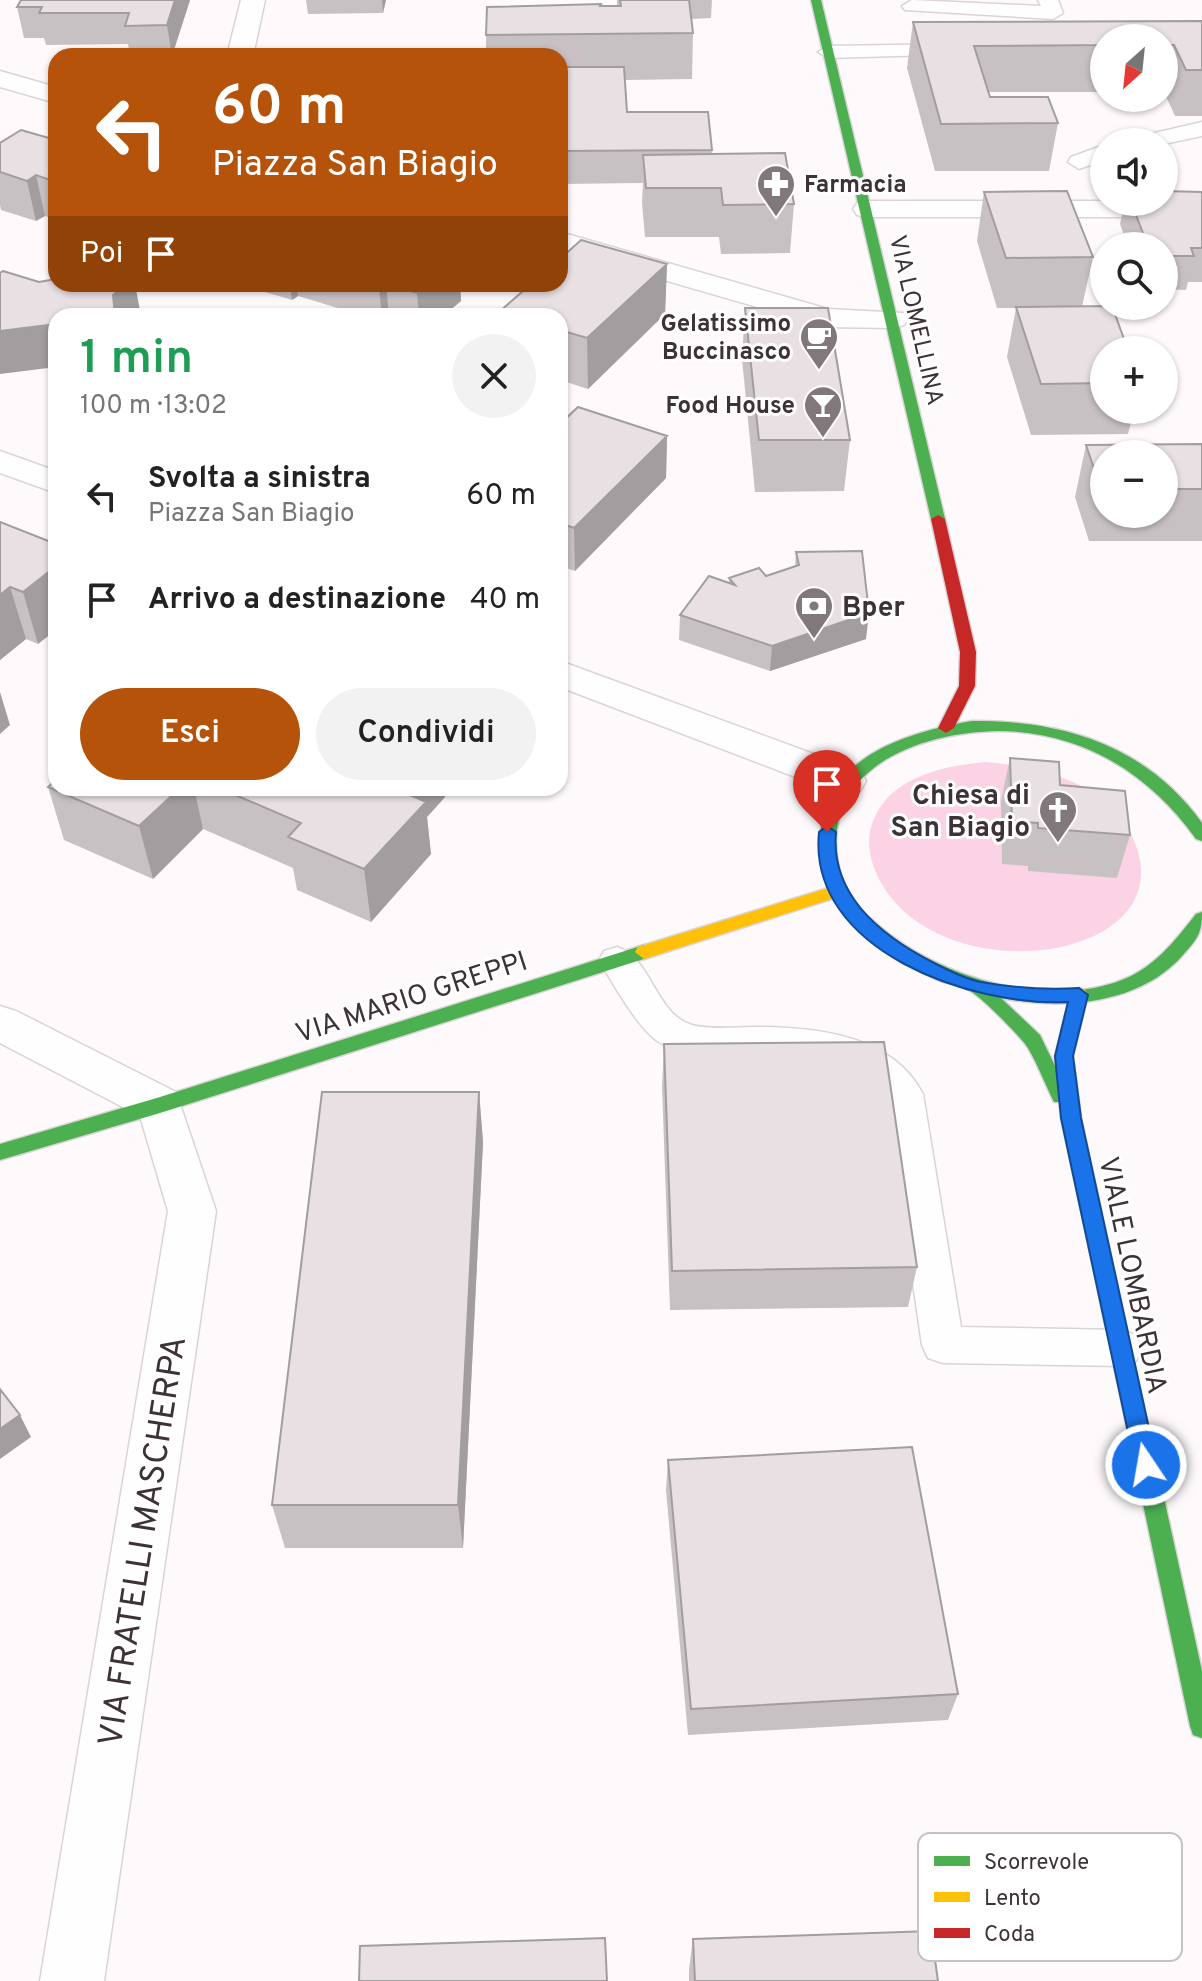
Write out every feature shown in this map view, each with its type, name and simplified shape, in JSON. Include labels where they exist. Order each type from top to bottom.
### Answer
[{"type":"main road","name":"VIA LOMELLINA","points":[[816,0],[893,319],[968,652],[967,686],[946,728]]},
{"type":"main road","name":"VIA LOMELLINA","points":[[968,652],[984,679]]},
{"type":"main road","points":[[1004,704],[1023,726]]},
{"type":"main road","points":[[1202,835],[1186,807],[1167,787],[1135,764],[1099,745],[1059,732],[1023,726],[946,728],[919,735],[871,758],[846,781],[829,814],[825,851],[838,891],[861,922],[893,951],[954,981],[980,989],[1044,997],[1113,989],[1172,961],[1193,940],[1202,918]]},
{"type":"main road","points":[[1167,787],[1202,801]]},
{"type":"main road","name":"VIA MARIO GREPPI","points":[[0,1152],[160,1105],[838,891]]},
{"type":"main road","name":"VIALE LOMBARDIA","points":[[980,989],[1033,1040],[1071,1118]]},
{"type":"main road","name":"VIALE LOMBARDIA","points":[[1079,995],[1064,1056],[1071,1118],[1202,1726]]},
{"type":"street","points":[[242,48],[253,0]]},
{"type":"street","points":[[0,79],[48,93]]},
{"type":"street","points":[[867,209],[1202,209]]},
{"type":"street","points":[[568,243],[826,318],[893,319]]},
{"type":"street","points":[[0,461],[48,480]]},
{"type":"street","points":[[568,676],[846,781]]},
{"type":"street","points":[[0,1023],[160,1105]]},
{"type":"street","name":"VIA FRATELLI MASCHERPA","points":[[72,1981],[192,1211],[160,1105]]},
{"type":"lane","points":[[912,6],[1053,13],[1048,0]]},
{"type":"lane","points":[[828,52],[979,50]]},
{"type":"lane","points":[[1178,134],[1202,129]]},
{"type":"lane","points":[[1079,162],[1090,156]]},
{"type":"lane","points":[[617,960],[668,1029],[697,1041],[803,1041],[837,1047],[888,1073],[904,1094],[943,1345],[1121,1348]]},
{"type":"shaded area","points":[[985,762],[1025,767],[1065,778],[1100,798],[1128,828],[1141,873],[1129,909],[1098,934],[1054,948],[1004,951],[954,940],[910,917],[879,879],[871,858],[869,836],[881,806],[905,784],[920,776]]},
{"type":"building","points":[[21,0],[175,0],[167,25],[125,26],[129,13],[39,13],[42,7],[17,7]]},
{"type":"building","points":[[620,0],[689,0],[693,33],[486,35],[487,7],[621,6]]},
{"type":"building","points":[[1202,21],[1202,70],[1186,70],[1178,53],[1178,24],[1090,24],[1090,45],[974,46],[990,97],[1048,97],[1058,123],[941,124],[913,22]]},
{"type":"building","points":[[568,67],[624,67],[627,112],[708,112],[712,150],[568,151]]},
{"type":"building","points":[[21,130],[48,138],[48,179],[36,175],[27,181],[0,172],[0,143]]},
{"type":"building","points":[[785,153],[794,204],[723,205],[721,188],[646,188],[643,155]]},
{"type":"building","points":[[1067,191],[1090,249],[1090,257],[1006,258],[984,192]]},
{"type":"building","points":[[1178,191],[1202,192],[1202,248],[1191,248],[1194,256],[1178,256],[1178,232],[1143,232],[1136,216],[1178,216]]},
{"type":"building","points":[[581,240],[667,264],[587,338],[568,332],[568,308],[504,308],[522,292],[568,292],[568,252]]},
{"type":"building","points":[[3,271],[39,282],[48,280],[48,292],[117,292],[113,295],[114,308],[48,308],[48,325],[0,331],[0,273]]},
{"type":"building","points":[[1090,306],[1090,320],[1117,320],[1123,336],[1090,336],[1090,383],[1041,384],[1016,307]]},
{"type":"building","points":[[745,308],[828,308],[850,440],[759,440]]},
{"type":"building","points":[[578,407],[667,436],[574,528],[568,526],[568,416]]},
{"type":"building","points":[[1178,444],[1202,444],[1202,489],[1178,489]]},
{"type":"building","points":[[0,522],[48,541],[48,572],[23,592],[10,587],[0,595]]},
{"type":"building","points":[[862,551],[869,613],[772,646],[680,615],[709,576],[735,585],[729,578],[759,568],[766,576],[799,565],[796,552]]},
{"type":"building","points":[[1010,758],[1059,762],[1060,785],[1125,791],[1130,835],[1038,828],[1038,823],[1012,821]]},
{"type":"building","points":[[69,796],[171,796],[139,826]]},
{"type":"building","points":[[238,796],[412,796],[426,802],[364,869],[288,837],[301,823]]},
{"type":"building","points":[[884,1042],[917,1267],[672,1271],[664,1044]]},
{"type":"building","points":[[322,1092],[479,1092],[458,1505],[272,1505]]},
{"type":"building","points":[[0,1389],[20,1415],[0,1429]]},
{"type":"building","points":[[912,1447],[958,1694],[691,1709],[668,1460]]},
{"type":"building","points":[[918,1931],[918,1961],[935,1961],[938,1981],[695,1981],[693,1939]]},
{"type":"building","points":[[605,1938],[607,1981],[359,1981],[360,1946]]},
{"type":"traffic: fast","points":[[816,0],[938,519]]},
{"type":"traffic: fast","points":[[1202,835],[1165,790],[1120,757],[1068,736],[1010,726],[972,726],[933,733],[897,746],[866,765],[842,790],[828,821],[828,857],[846,905],[887,943],[916,962],[982,988],[1053,997],[1121,987],[1148,975],[1168,960],[1202,918]]},
{"type":"traffic: fast","points":[[0,1152],[160,1105],[644,952]]},
{"type":"traffic: fast","points":[[980,989],[1033,1040],[1061,1097]]},
{"type":"traffic: fast","points":[[1099,1248],[1202,1726]]},
{"type":"traffic: slow","points":[[644,952],[838,891]]},
{"type":"traffic: slow","points":[[1079,995],[1064,1056],[1071,1118],[1099,1248]]},
{"type":"traffic: jam","points":[[938,519],[968,652],[967,686],[946,728]]},
{"type":"place","name":"Farmacia","points":[[776,218]]},
{"type":"place","name":"Gelatissimo Buccinasco","points":[[819,371]]},
{"type":"place","name":"Food House","points":[[823,439]]},
{"type":"place","name":"Bper","points":[[814,640]]},
{"type":"place","name":"Chiesa di San Biagio","points":[[1058,844]]},
{"type":"route","points":[[827,832],[825,851],[838,891],[861,922],[893,951],[954,981],[980,989],[1044,997],[1079,995],[1064,1056],[1071,1118],[1146,1465]]}]
